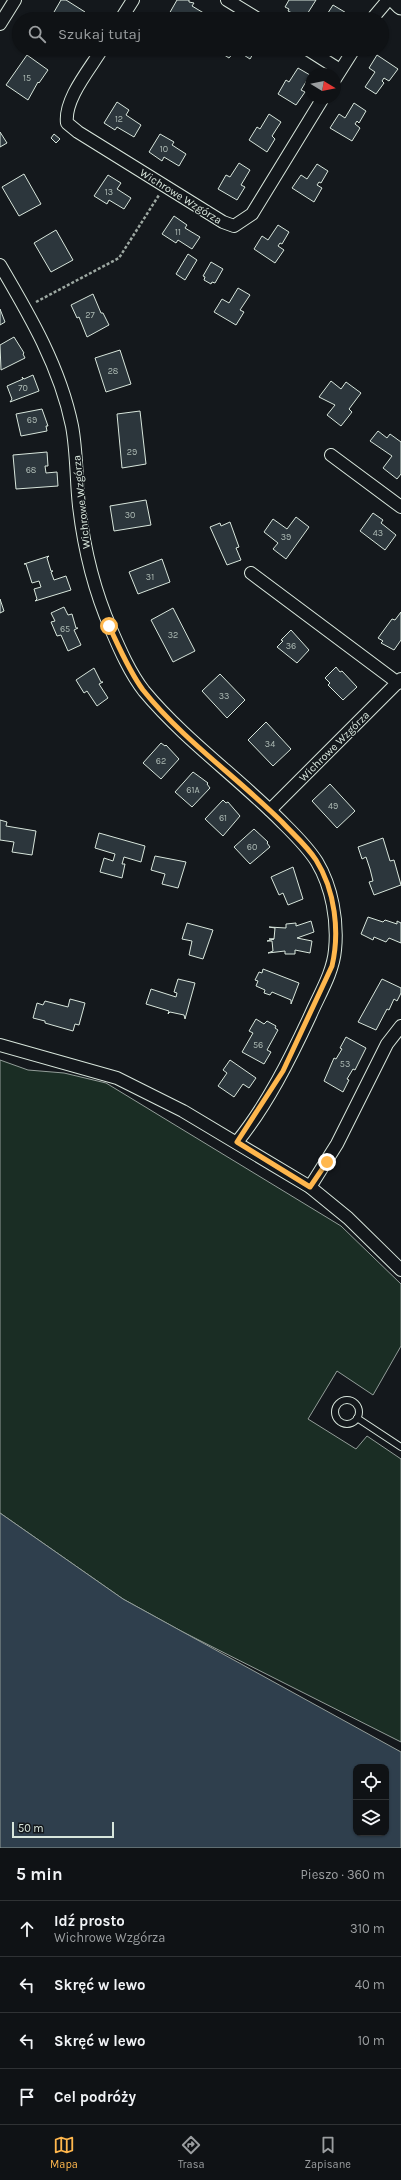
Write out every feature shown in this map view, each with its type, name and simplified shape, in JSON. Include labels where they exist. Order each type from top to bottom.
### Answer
[{"type":"street","points":[[0,24],[15,0]]},
{"type":"street","points":[[125,12],[133,0]]},
{"type":"street","points":[[227,0],[247,12]]},
{"type":"street","points":[[378,12],[388,0]]},
{"type":"street","points":[[395,0],[401,6]]},
{"type":"street","name":"Wichrowe Wzgórza","points":[[98,56],[71,98],[66,112],[67,123],[78,132],[223,222],[234,226],[243,222],[252,214],[319,104]]},
{"type":"street","points":[[316,56],[331,68]]},
{"type":"street","points":[[341,69],[350,56]]},
{"type":"street","name":"Wichrowe Wzgórza","points":[[0,265],[42,340],[64,393],[77,461],[79,503],[85,548],[97,592],[124,659],[143,689],[165,713],[270,810],[316,860],[325,877],[334,917],[335,951],[326,980],[283,1071],[237,1142]]},
{"type":"street","points":[[331,455],[401,507]]},
{"type":"street","name":"Wichrowe Wzgórza","points":[[251,573],[399,681],[270,810]]},
{"type":"street","points":[[310,1187],[337,1144],[388,1044],[401,1026]]},
{"type":"street","points":[[0,1045],[117,1078],[151,1093],[237,1142],[310,1187],[348,1218],[401,1270]]},
{"type":"lane","points":[[357,1418],[401,1447]]},
{"type":"path","points":[[41,300],[119,258],[165,186]]},
{"type":"green space","points":[[0,1060],[28,1070],[64,1073],[106,1083],[341,1226],[401,1284],[401,1346],[373,1395],[337,1371],[308,1419],[356,1449],[367,1436],[401,1459],[401,1742],[181,1631],[123,1599],[0,1513]]},
{"type":"water","points":[[0,1513],[123,1599],[401,1752],[401,1848],[0,1848]]},
{"type":"building","points":[[61,0],[66,0],[85,12],[54,12]]},
{"type":"building","points":[[177,0],[189,0],[189,2],[194,3],[192,6],[202,12],[170,12]]},
{"type":"building","points":[[289,0],[316,0],[308,12],[290,12],[288,11],[289,9],[285,7]]},
{"type":"building","points":[[333,5],[345,12],[328,12]]},
{"type":"building","points":[[26,56],[48,70],[39,83],[38,82],[28,100],[6,85]]},
{"type":"building","points":[[376,56],[378,56],[398,69],[389,81],[384,78],[382,81],[384,83],[376,94],[365,87],[375,72],[369,68]]},
{"type":"building","points":[[298,68],[305,72],[305,83],[301,90],[305,92],[296,105],[278,94],[286,80],[289,82]]},
{"type":"building","points":[[117,102],[129,110],[126,115],[141,125],[134,137],[117,127],[115,130],[104,123]]},
{"type":"building","points":[[354,103],[366,111],[359,123],[357,121],[355,124],[360,128],[352,141],[330,128],[339,114],[345,118]]},
{"type":"building","points":[[269,114],[281,122],[272,136],[275,139],[267,152],[249,140],[257,127],[260,129]]},
{"type":"building","points":[[0,132],[7,143],[0,147]]},
{"type":"building","points":[[54,134],[60,139],[56,143],[51,138]]},
{"type":"building","points":[[160,134],[174,142],[172,145],[186,154],[179,166],[164,157],[162,161],[149,152]]},
{"type":"building","points":[[239,163],[250,170],[241,185],[245,187],[237,200],[218,189],[226,175],[230,177]]},
{"type":"building","points":[[317,164],[328,171],[321,183],[319,182],[317,185],[322,188],[314,202],[292,188],[301,175],[307,179]]},
{"type":"building","points":[[24,174],[41,204],[19,216],[2,187]]},
{"type":"building","points":[[108,175],[121,183],[117,189],[131,198],[124,209],[109,200],[107,204],[94,196]]},
{"type":"building","points":[[174,216],[187,225],[185,228],[200,237],[192,249],[178,240],[176,243],[162,234]]},
{"type":"building","points":[[278,225],[289,232],[282,244],[280,243],[278,246],[284,250],[275,263],[254,249],[262,236],[268,240]]},
{"type":"building","points":[[56,230],[73,260],[51,272],[34,243]]},
{"type":"building","points":[[188,254],[197,260],[185,280],[176,274]]},
{"type":"building","points":[[211,262],[223,269],[215,283],[212,282],[211,284],[204,280],[205,277],[203,276]]},
{"type":"building","points":[[238,288],[250,295],[240,310],[244,312],[236,325],[214,312],[222,299],[229,303]]},
{"type":"building","points":[[93,294],[101,313],[103,313],[109,325],[87,337],[79,317],[77,318],[71,305]]},
{"type":"building","points":[[0,309],[5,322],[0,325]]},
{"type":"building","points":[[14,337],[24,353],[25,358],[1,370],[0,345]]},
{"type":"building","points":[[120,350],[131,384],[106,392],[95,358]]},
{"type":"building","points":[[33,375],[39,391],[10,402],[12,399],[7,386],[23,379],[22,377],[24,379]]},
{"type":"building","points":[[331,381],[341,389],[346,382],[361,393],[349,409],[352,412],[341,426],[327,415],[335,405],[319,397]]},
{"type":"building","points":[[42,409],[48,426],[46,426],[47,431],[21,436],[16,414]]},
{"type":"building","points":[[140,411],[146,464],[122,468],[117,414]]},
{"type":"building","points":[[378,431],[387,438],[390,434],[401,442],[401,474],[397,479],[383,468],[392,456],[370,441]]},
{"type":"building","points":[[47,452],[48,466],[45,466],[46,473],[57,472],[58,486],[16,489],[13,455]]},
{"type":"building","points":[[146,500],[151,525],[114,531],[110,506]]},
{"type":"building","points":[[373,513],[383,520],[381,523],[396,535],[385,550],[360,531]]},
{"type":"building","points":[[296,517],[309,527],[286,559],[273,549],[278,543],[264,532],[273,519],[287,529]]},
{"type":"building","points":[[230,522],[239,547],[236,548],[241,560],[227,565],[210,527],[220,523],[221,526]]},
{"type":"building","points":[[49,556],[47,558],[51,571],[53,571],[51,572],[54,580],[66,576],[71,590],[35,601],[37,599],[34,589],[41,587],[39,581],[32,583],[26,564],[24,564]]},
{"type":"building","points":[[162,559],[170,582],[138,594],[129,572]]},
{"type":"building","points":[[0,599],[4,611],[0,613]]},
{"type":"building","points":[[64,607],[68,615],[72,614],[76,628],[78,628],[74,630],[81,645],[68,651],[61,635],[57,636],[51,622],[55,621],[51,613]]},
{"type":"building","points":[[173,608],[195,651],[173,662],[151,620]]},
{"type":"building","points":[[401,612],[401,640],[394,650],[381,643],[383,641],[378,638],[392,619],[395,620]]},
{"type":"building","points":[[291,630],[309,650],[297,663],[277,647],[283,641],[281,640]]},
{"type":"building","points":[[336,667],[340,672],[342,671],[357,687],[343,700],[328,685],[330,683],[325,678]]},
{"type":"building","points":[[94,668],[101,682],[103,682],[99,684],[108,698],[97,706],[87,691],[84,693],[76,680]]},
{"type":"building","points":[[220,674],[245,700],[227,718],[202,691]]},
{"type":"building","points":[[266,722],[291,749],[273,766],[248,740]]},
{"type":"building","points":[[161,743],[165,746],[166,745],[179,759],[161,779],[143,763]]},
{"type":"building","points":[[193,772],[208,783],[207,784],[210,788],[192,807],[175,792]]},
{"type":"building","points":[[330,784],[355,811],[337,828],[312,801]]},
{"type":"building","points":[[223,800],[226,803],[228,802],[240,816],[223,836],[205,819]]},
{"type":"building","points":[[0,820],[7,822],[6,826],[36,831],[32,855],[12,852],[14,842],[0,840]]},
{"type":"building","points":[[254,829],[268,842],[267,843],[270,847],[250,864],[234,847]]},
{"type":"building","points":[[99,833],[145,846],[141,862],[124,857],[122,864],[125,864],[122,878],[100,872],[104,858],[113,861],[115,854],[95,848]]},
{"type":"building","points":[[383,838],[390,861],[394,860],[401,885],[374,895],[369,882],[373,881],[366,857],[362,859],[358,847]]},
{"type":"building","points":[[155,856],[186,862],[178,888],[162,884],[165,874],[151,870]]},
{"type":"building","points":[[293,867],[303,899],[288,905],[283,893],[279,895],[271,877]]},
{"type":"building","points":[[368,917],[383,922],[385,920],[397,924],[397,921],[401,923],[401,943],[389,938],[386,942],[374,937],[373,940],[361,934]]},
{"type":"building","points":[[311,921],[314,932],[297,938],[312,941],[310,953],[295,950],[295,954],[285,954],[285,951],[268,953],[273,951],[272,941],[267,941],[274,939],[275,928],[269,927],[286,928],[286,924],[296,923],[296,926]]},
{"type":"building","points":[[187,923],[213,930],[203,959],[189,955],[192,941],[182,939]]},
{"type":"building","points":[[263,969],[299,983],[291,1004],[291,1000],[272,992],[270,995],[264,993],[265,990],[256,986],[258,981],[255,980],[259,972],[262,973]]},
{"type":"building","points":[[178,979],[195,983],[185,1019],[184,1015],[170,1012],[168,1014],[169,1011],[146,1004],[151,989],[176,997],[177,993],[174,992]]},
{"type":"building","points":[[382,979],[401,988],[401,993],[397,1001],[394,999],[389,1010],[387,1009],[376,1030],[358,1022]]},
{"type":"building","points":[[70,999],[85,1003],[79,1025],[75,1024],[73,1031],[33,1018],[37,1003],[43,1005],[45,1001],[68,1007]]},
{"type":"building","points":[[256,1019],[264,1024],[267,1021],[276,1026],[275,1028],[278,1030],[267,1050],[271,1052],[264,1064],[242,1052],[253,1033],[249,1031]]},
{"type":"building","points":[[346,1037],[366,1048],[355,1070],[353,1069],[347,1079],[349,1080],[343,1092],[324,1081],[334,1058],[336,1059],[342,1049],[340,1048]]},
{"type":"building","points":[[230,1060],[256,1078],[249,1088],[243,1084],[234,1097],[218,1086],[227,1073],[223,1070]]},
{"type":"route","points":[[109,626],[124,659],[143,689],[191,738],[270,810],[297,837],[316,860],[325,877],[331,897],[336,933],[332,966],[283,1071],[243,1135],[237,1142],[310,1187],[327,1162]]}]
